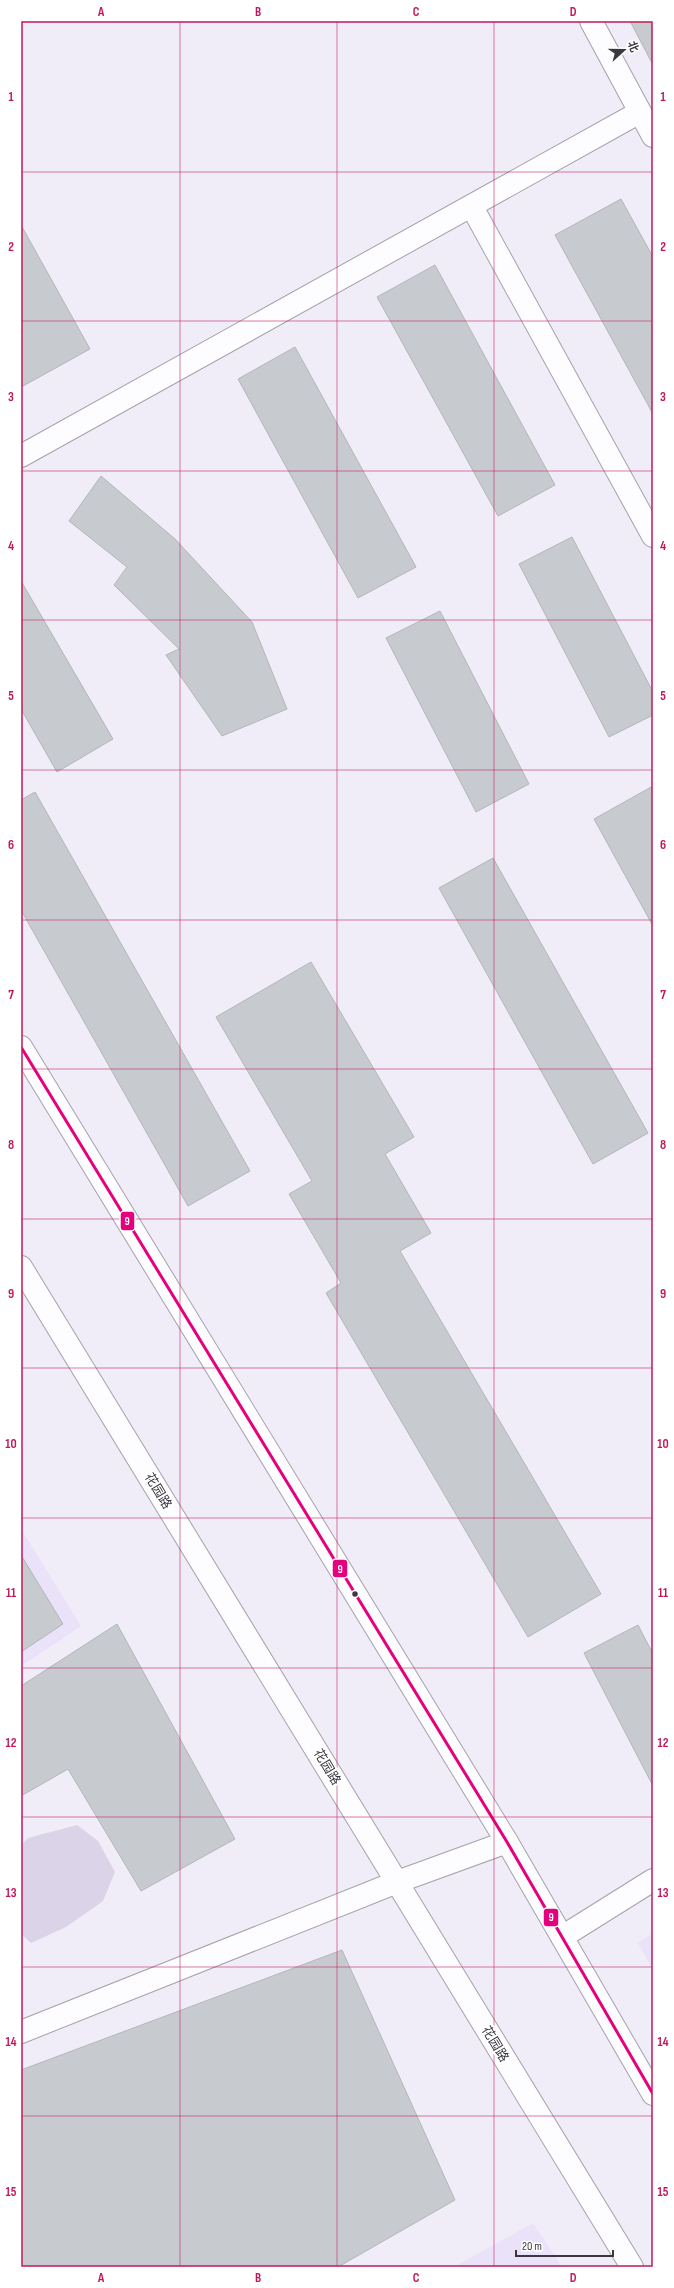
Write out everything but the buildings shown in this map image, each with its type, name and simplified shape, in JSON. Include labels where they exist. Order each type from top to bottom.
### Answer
[{"type":"main road","points":[[591,21],[653,136]]},
{"type":"main road","points":[[21,456],[472,207],[640,112]]},
{"type":"main road","points":[[472,207],[653,536]]},
{"type":"main road","points":[[21,1047],[507,1842],[653,2094]]},
{"type":"main road","name":"花园路","points":[[21,1267],[632,2267]]},
{"type":"main road","points":[[21,2032],[397,1882],[507,1842]]},
{"type":"main road","points":[[562,1937],[653,1880]]},
{"type":"shaded area","points":[[21,1529],[81,1626],[21,1666]]},
{"type":"shaded area","points":[[77,1825],[98,1841],[115,1872],[103,1901],[66,1927],[31,1943],[21,1934],[21,1845],[28,1838]]},
{"type":"shaded area","points":[[653,1933],[653,1970],[638,1943]]},
{"type":"shaded area","points":[[533,2223],[562,2267],[454,2267]]},
{"type":"transit line","name":"9","points":[[21,1047],[507,1842],[653,2094]]}]
